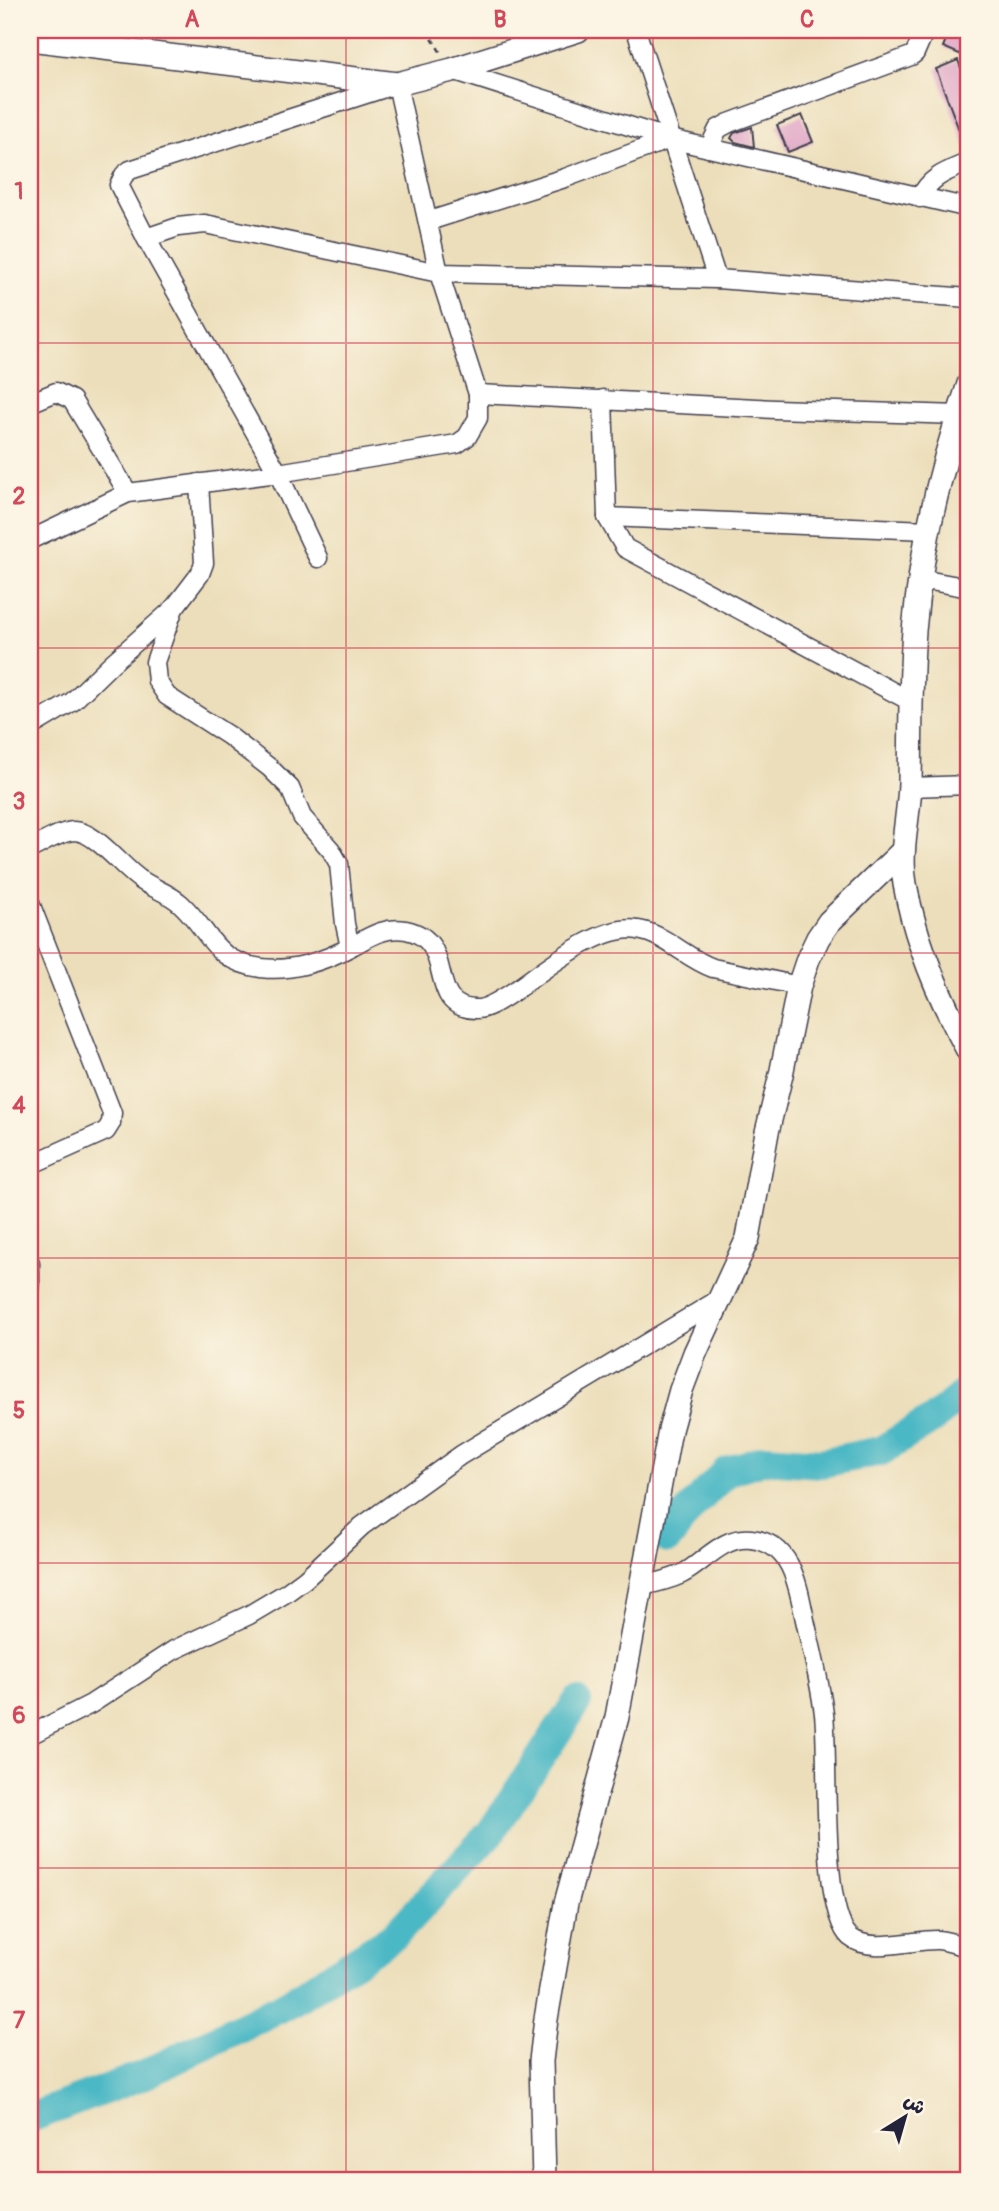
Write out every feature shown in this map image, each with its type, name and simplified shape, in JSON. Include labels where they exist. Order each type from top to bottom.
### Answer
[{"type":"street","points":[[318,558],[278,472],[146,239],[121,191],[120,180],[130,170],[397,84],[452,70],[578,30]]},
{"type":"street","points":[[636,30],[716,279]]},
{"type":"street","points":[[709,148],[718,129],[729,123],[911,56],[925,30]]},
{"type":"street","points":[[36,44],[397,84]]},
{"type":"street","points":[[452,70],[670,139],[969,208]]},
{"type":"street","points":[[30,540],[128,493],[457,444],[467,437],[478,418],[478,394],[439,273],[397,84]]},
{"type":"street","points":[[429,221],[565,178],[670,139]]},
{"type":"street","points":[[920,198],[926,184],[969,162]]},
{"type":"street","points":[[146,239],[178,227],[205,224],[439,273],[716,279],[969,298]]},
{"type":"street","points":[[969,384],[928,530],[920,579],[910,701],[910,787],[903,851],[905,882],[917,936],[969,1052]]},
{"type":"street","points":[[30,403],[56,392],[72,400],[128,493]]},
{"type":"street","points":[[478,394],[959,415]]},
{"type":"street","points":[[603,399],[607,517],[620,541],[638,556],[910,701]]},
{"type":"street","points":[[30,727],[72,702],[126,649],[174,608],[200,574],[204,563],[199,483]]},
{"type":"street","points":[[607,517],[928,530]]},
{"type":"street","points":[[920,579],[969,588]]},
{"type":"street","points":[[174,608],[155,662],[157,681],[161,689],[175,702],[229,736],[270,768],[290,788],[302,817],[331,850],[339,864],[350,947]]},
{"type":"street","points":[[910,787],[969,785]]},
{"type":"street","points":[[30,849],[72,831],[81,832],[98,842],[139,880],[171,896],[184,906],[214,946],[227,957],[245,965],[266,969],[308,965],[350,947],[376,932],[402,929],[416,933],[424,937],[437,952],[443,986],[449,996],[462,1006],[478,1010],[505,997],[587,942],[622,930],[634,929],[654,935],[713,968],[799,986]]},
{"type":"street","points":[[544,2181],[541,2061],[546,2019],[566,1903],[617,1717],[670,1430],[695,1353],[748,1238],[767,1132],[799,986],[818,938],[829,922],[903,851]]},
{"type":"street","points":[[30,903],[112,1114],[106,1131],[30,1165]]},
{"type":"street","points":[[30,1264],[30,1289]]},
{"type":"street","points":[[30,1735],[90,1704],[174,1650],[249,1615],[286,1593],[362,1526],[461,1455],[723,1297]]},
{"type":"street","points":[[642,1586],[659,1583],[683,1573],[719,1548],[743,1539],[764,1543],[789,1561],[797,1582],[821,1692],[831,1874],[835,1904],[845,1931],[856,1941],[868,1944],[938,1940],[969,1948]]},
{"type":"path","points":[[427,30],[452,70]]},
{"type":"building","points":[[950,30],[969,30],[969,44],[964,56],[943,47]]},
{"type":"building","points":[[958,60],[969,90],[969,151],[936,69]]},
{"type":"building","points":[[802,115],[813,142],[788,152],[777,125]]},
{"type":"building","points":[[752,127],[754,147],[735,142],[731,138],[734,133]]},
{"type":"waterway","points":[[668,1539],[693,1506],[726,1472],[764,1459],[821,1463],[881,1451],[934,1418],[969,1390]]},
{"type":"waterway","points":[[30,2118],[146,2074],[289,2003],[395,1935],[491,1832],[577,1702]]}]
